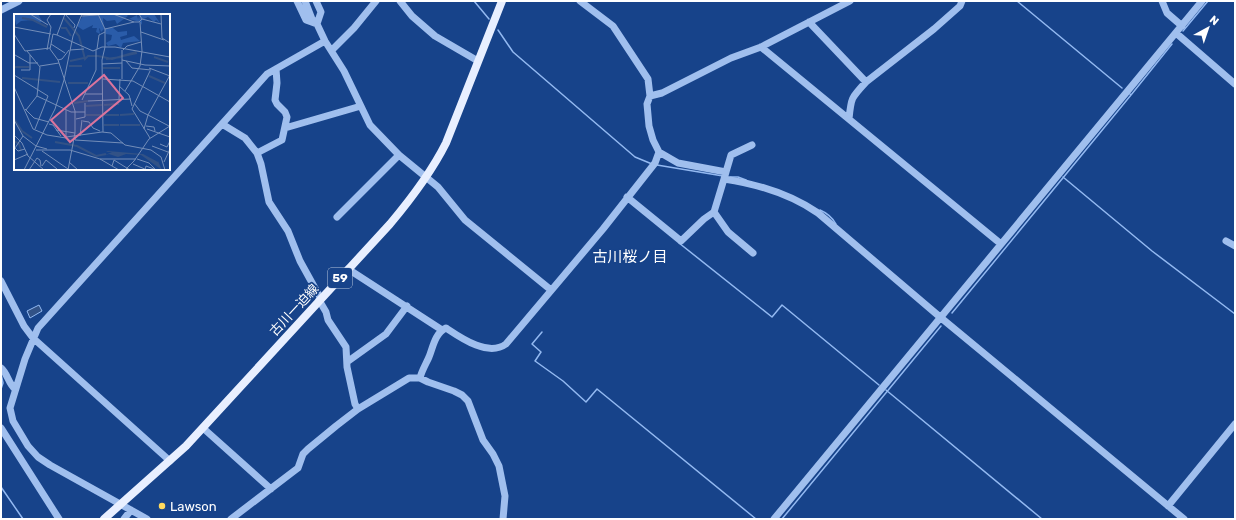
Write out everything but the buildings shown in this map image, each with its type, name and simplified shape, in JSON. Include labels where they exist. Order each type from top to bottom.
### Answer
[{"type":"main road","name":"古川一迫線","points":[[104,519],[170,461],[203,428],[390,224],[426,178],[437,161],[453,126],[502,1]]},
{"type":"street","points":[[1,10],[19,1]]},
{"type":"street","points":[[297,1],[306,20],[317,24]]},
{"type":"street","points":[[305,1],[312,19],[317,24],[344,71],[370,125],[399,155],[438,187],[465,220],[551,290]]},
{"type":"street","points":[[316,1],[321,12],[317,24]]},
{"type":"street","points":[[332,50],[354,28],[376,1]]},
{"type":"street","points":[[400,1],[412,16],[435,36],[478,61]]},
{"type":"street","points":[[580,1],[613,26],[648,79],[650,96],[647,104],[649,126],[653,140],[659,152],[678,163],[767,188],[787,196],[818,213],[940,317],[1169,504],[1184,519]]},
{"type":"street","points":[[650,96],[662,93],[730,58],[761,47],[850,1]]},
{"type":"street","points":[[849,119],[851,100],[866,82],[934,28],[960,6],[962,1]]},
{"type":"street","points":[[1162,1],[1167,13],[1182,26]]},
{"type":"street","points":[[774,519],[1202,1]]},
{"type":"street","points":[[809,22],[866,82]]},
{"type":"street","points":[[1176,33],[1235,84]]},
{"type":"street","points":[[147,519],[50,465],[28,446],[14,421],[10,408],[24,359],[38,328],[267,74],[326,41]]},
{"type":"street","points":[[761,47],[1001,244]]},
{"type":"street","points":[[257,153],[282,140],[285,128],[287,117],[285,112],[277,104],[275,97],[278,82],[276,69]]},
{"type":"street","points":[[285,128],[360,106]]},
{"type":"street","points":[[222,124],[245,138],[257,153],[261,164],[269,202],[288,231],[300,261],[326,312],[328,320],[346,347],[347,362],[355,404],[358,409]]},
{"type":"street","points":[[627,198],[681,242],[704,219],[714,212],[731,155],[752,145]]},
{"type":"street","points":[[420,378],[433,343],[442,330],[446,328],[474,345],[496,349],[506,344],[594,240],[653,165],[659,152]]},
{"type":"street","points":[[337,217],[399,155]]},
{"type":"street","points":[[714,212],[728,232],[738,242],[753,253]]},
{"type":"street","points":[[1226,241],[1235,246]]},
{"type":"street","points":[[348,269],[442,330]]},
{"type":"street","points":[[1,281],[24,326],[33,338],[170,461]]},
{"type":"street","points":[[347,362],[386,334],[407,306]]},
{"type":"street","points":[[1,368],[4,371],[10,385],[15,389]]},
{"type":"street","points":[[231,519],[298,468],[304,454],[312,444],[358,409],[409,378],[420,378],[454,390],[468,401],[483,440],[499,466],[505,496],[503,519]]},
{"type":"street","points":[[1169,504],[1235,424]]},
{"type":"street","points":[[1,428],[59,519]]},
{"type":"street","points":[[203,428],[271,489]]},
{"type":"street","points":[[125,518],[131,510]]},
{"type":"water","points":[[39,305],[42,311],[30,318],[27,311]]},
{"type":"waterway","points":[[474,1],[489,19]]},
{"type":"waterway","points":[[1017,1],[1122,88]]},
{"type":"waterway","points":[[1183,31],[1208,1]]},
{"type":"waterway","points":[[498,30],[513,52],[635,157],[652,164]]},
{"type":"waterway","points":[[1131,95],[1172,44]]},
{"type":"waterway","points":[[952,313],[1131,95],[1130,94]]},
{"type":"waterway","points":[[657,165],[723,176]]},
{"type":"waterway","points":[[730,177],[738,177],[746,180]]},
{"type":"waterway","points":[[1063,177],[1152,251],[1235,314]]},
{"type":"waterway","points":[[820,210],[825,212],[836,224]]},
{"type":"waterway","points":[[679,243],[772,317],[782,305],[879,385]]},
{"type":"waterway","points":[[782,519],[941,326]]},
{"type":"waterway","points":[[542,332],[532,344],[541,352],[535,361],[563,381],[586,402],[597,389],[756,519]]},
{"type":"waterway","points":[[1,374],[3,383],[1,389]]},
{"type":"waterway","points":[[886,390],[1042,519]]},
{"type":"waterway","points":[[1,487],[23,519]]},
{"type":"place","name":"Lawson","points":[[162,506]]},
{"type":"district","name":"古川桜ノ目","points":[[630,257]]}]
